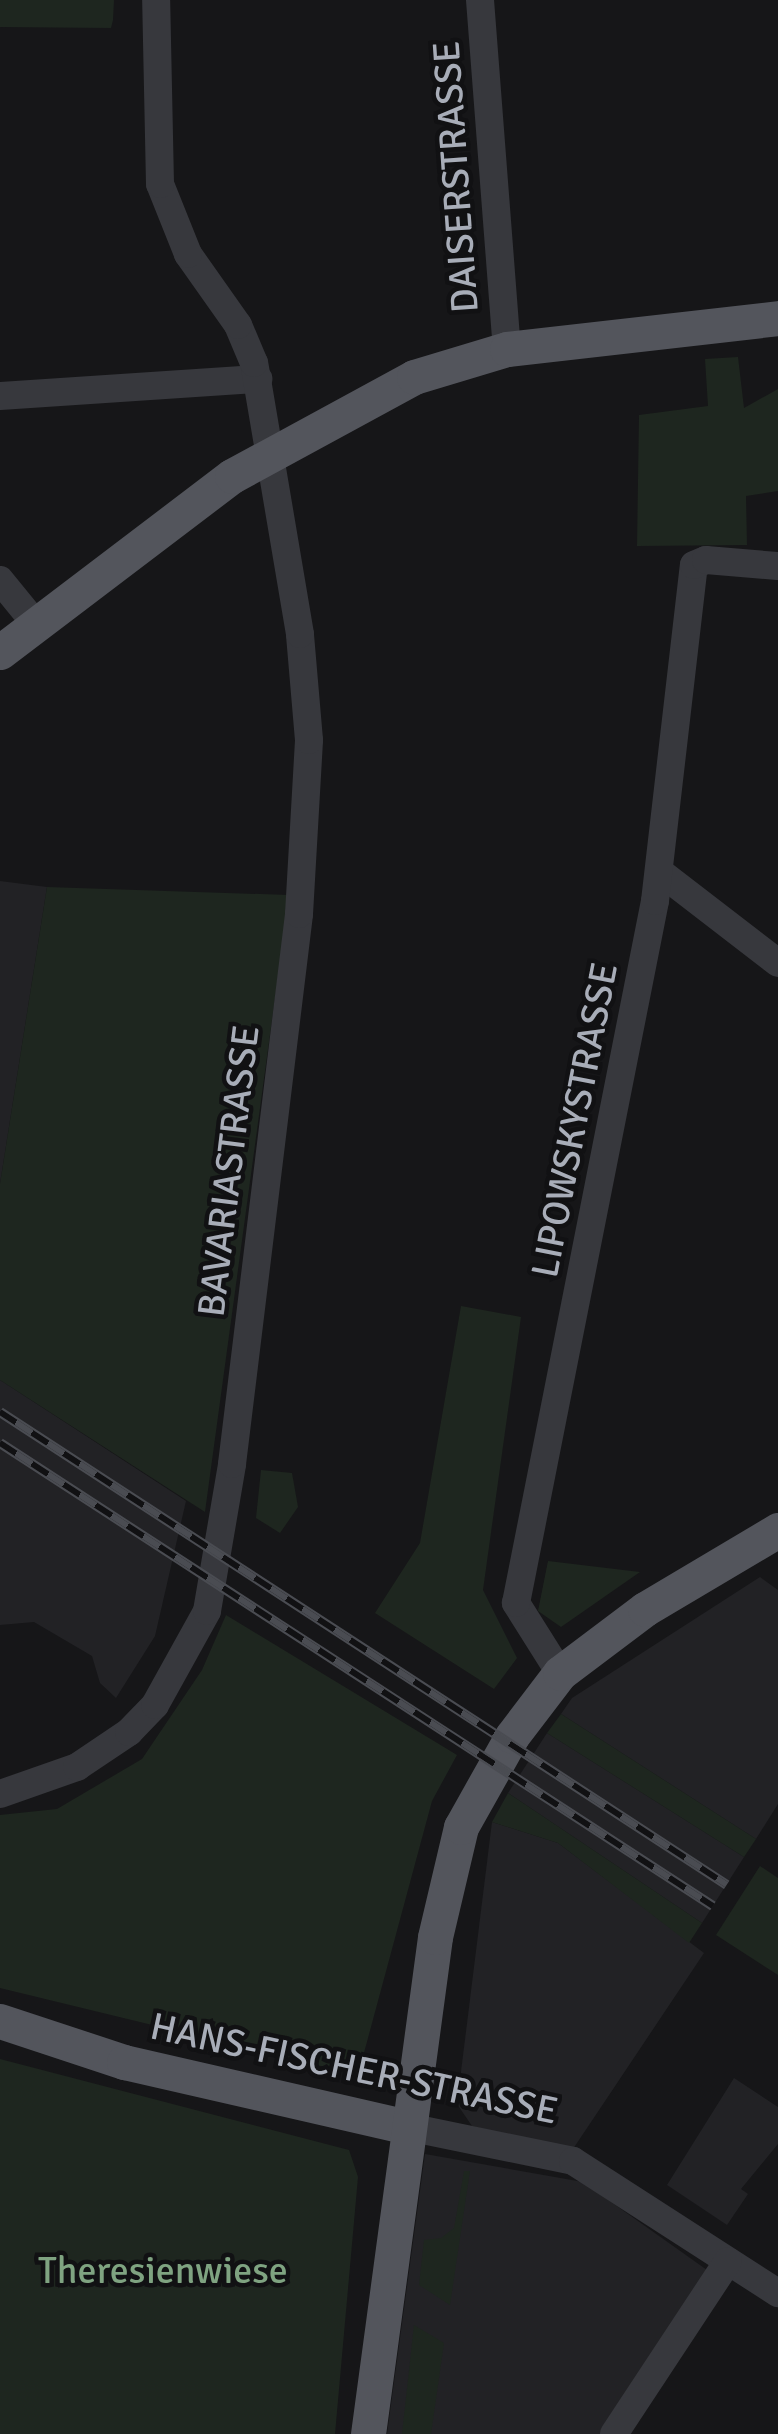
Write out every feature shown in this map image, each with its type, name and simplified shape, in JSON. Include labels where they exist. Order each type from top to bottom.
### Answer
[{"type":"main road","points":[[0,652],[270,452],[414,377],[507,349],[778,318]]},
{"type":"main road","points":[[368,2434],[435,1937],[452,1856],[472,1803],[535,1704],[560,1673],[644,1609],[774,1540]]},
{"type":"main road","name":"HANS-FISCHER-STRASSE","points":[[0,2021],[124,2062],[408,2128]]},
{"type":"street","name":"BAVARIASTRASSE","points":[[0,1794],[77,1767],[129,1732],[184,1660],[206,1611],[234,1450],[306,844],[309,740],[300,634],[258,379],[238,324],[182,242],[160,184],[156,0]]},
{"type":"street","name":"DAISERSTRASSE","points":[[480,0],[507,349]]},
{"type":"street","points":[[0,396],[258,379]]},
{"type":"street","name":"LIPOWSKYSTRASSE","points":[[560,1673],[516,1604],[660,872],[694,566],[706,560],[778,566]]},
{"type":"street","points":[[0,580],[35,623]]},
{"type":"street","points":[[660,872],[778,962]]},
{"type":"street","name":"HANS-FISCHER-STRASSE","points":[[408,2128],[574,2161],[778,2293]]},
{"type":"street","points":[[614,2434],[728,2261]]},
{"type":"shaded area","points":[[0,881],[47,887],[0,1184]]},
{"type":"shaded area","points":[[0,1380],[186,1501],[155,1636],[116,1698],[100,1683],[92,1656],[34,1622],[0,1625]]},
{"type":"shaded area","points":[[760,1577],[778,1590],[778,1804],[756,1839],[561,1714],[572,1698]]},
{"type":"shaded area","points":[[547,1733],[744,1857],[702,1923],[508,1793]]},
{"type":"shaded area","points":[[492,1822],[558,1843],[704,1953],[571,2152],[472,2126],[457,2104]]},
{"type":"shaded area","points":[[734,2078],[778,2107],[778,2144],[741,2189],[748,2194],[727,2225],[667,2185]]},
{"type":"shaded area","points":[[425,2154],[583,2182],[707,2270],[600,2434],[387,2434]]},
{"type":"green space","points":[[0,0],[114,0],[113,20],[111,28],[0,27]]},
{"type":"green space","points":[[738,357],[744,408],[778,389],[778,491],[746,496],[747,545],[637,546],[639,415],[708,406],[705,359]]},
{"type":"green space","points":[[47,887],[289,895],[205,1512],[0,1380],[0,1184]]},
{"type":"green space","points":[[461,1306],[521,1317],[483,1590],[517,1658],[494,1689],[375,1613],[420,1543]]},
{"type":"green space","points":[[261,1470],[292,1473],[298,1507],[280,1533],[256,1518]]},
{"type":"green space","points":[[548,1561],[640,1572],[561,1627],[538,1611]]},
{"type":"green space","points":[[226,1615],[457,1755],[432,1801],[358,2075],[0,1988],[0,1815],[57,1809],[142,1759],[202,1670]]},
{"type":"green space","points":[[561,1714],[756,1839],[744,1857],[547,1733]]},
{"type":"green space","points":[[508,1793],[702,1923],[689,1943],[558,1843],[492,1822]]},
{"type":"green space","points":[[760,1866],[778,1878],[778,1975],[716,1935]]},
{"type":"green space","name":"Theresienwiese","points":[[0,2059],[349,2150],[358,2177],[335,2434],[0,2434]]},
{"type":"green space","points":[[464,2171],[470,2171],[450,2305],[419,2285],[424,2240],[441,2238],[454,2228]]},
{"type":"green space","points":[[414,2325],[444,2343],[431,2434],[402,2434]]},
{"type":"railway","points":[[0,1412],[727,1885]]},
{"type":"railway","points":[[0,1443],[713,1906]]}]
